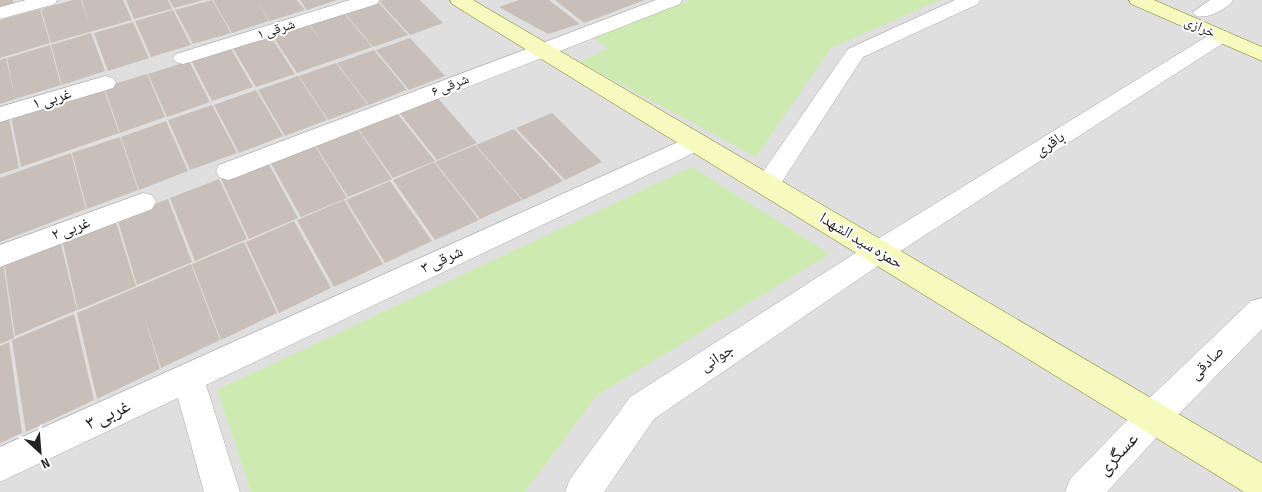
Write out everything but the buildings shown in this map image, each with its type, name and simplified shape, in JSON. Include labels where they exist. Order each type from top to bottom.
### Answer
[{"type":"street","points":[[0,12],[48,0]]},
{"type":"street","name":"۱ شرقی","points":[[183,58],[370,0]]},
{"type":"street","name":"حمزه سید الشهدا","points":[[459,0],[1262,483]]},
{"type":"street","name":"۶ شرقی","points":[[228,170],[673,0]]},
{"type":"street","points":[[767,185],[855,53],[971,0]]},
{"type":"street","name":"خرازی","points":[[1138,0],[1262,54]]},
{"type":"street","name":"خرازی","points":[[1174,0],[1262,37]]},
{"type":"street","points":[[1202,12],[1224,0]]},
{"type":"street","name":"باقری","points":[[878,252],[1221,36]]},
{"type":"street","name":"۱ غربی","points":[[0,115],[105,83]]},
{"type":"street","name":"۳ شرقی","points":[[188,378],[696,142]]},
{"type":"street","name":"۲ غربی","points":[[0,256],[143,202]]},
{"type":"street","name":"جوانی","points":[[583,492],[642,408],[878,252]]},
{"type":"street","name":"صادقی","points":[[1153,417],[1262,310]]},
{"type":"street","points":[[188,378],[222,492]]},
{"type":"street","name":"۳ غربی","points":[[0,465],[188,378]]},
{"type":"street","name":"عسگری","points":[[1083,492],[1153,417]]},
{"type":"shaded area","points":[[0,0],[1262,0],[1262,492],[0,492]]},
{"type":"green space","points":[[690,0],[940,0],[831,48],[756,157],[580,62],[608,48],[593,38]]},
{"type":"green space","points":[[692,167],[830,254],[597,395],[525,492],[251,492],[217,390]]}]
